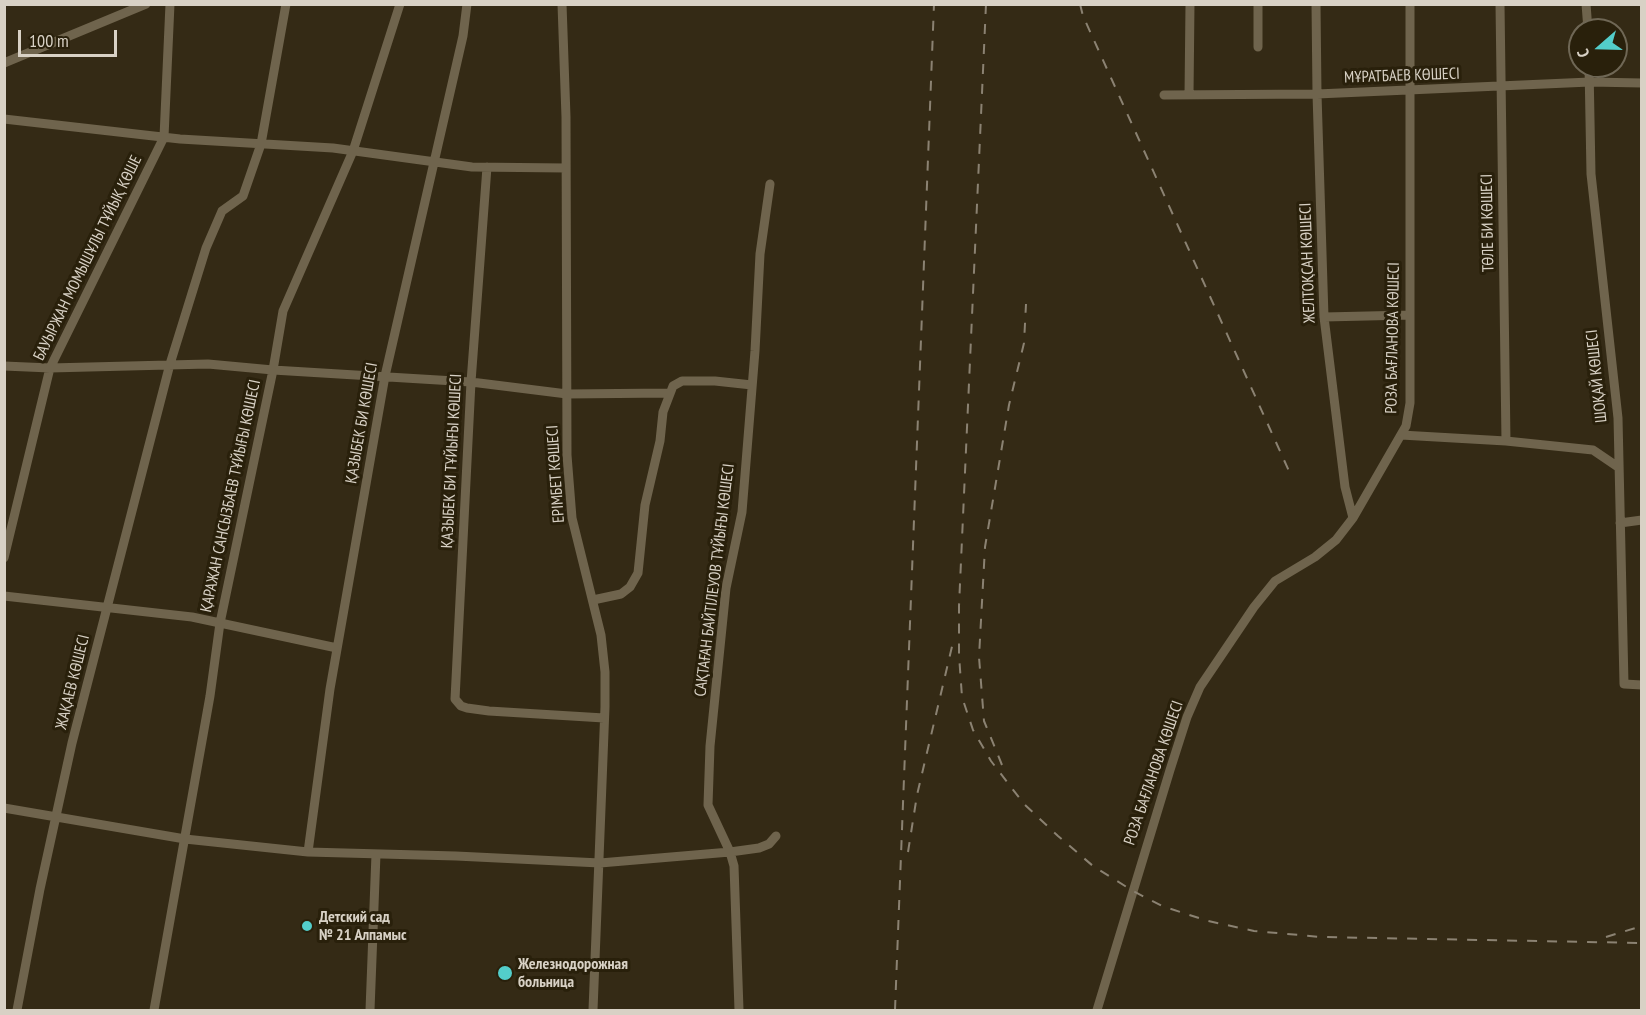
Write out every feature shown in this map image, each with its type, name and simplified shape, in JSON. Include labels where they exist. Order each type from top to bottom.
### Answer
[{"type":"street","points":[[4,63],[146,4]]},
{"type":"street","name":"БАУЫРЖАН МОМЫШҰЛЫ ТҰЙЫҚ КӨШЕ","points":[[4,558],[50,368],[164,137],[170,4]]},
{"type":"street","name":"ЖАҚАЕВ КӨШЕСІ","points":[[17,1011],[40,889],[72,743],[170,364],[206,248],[222,211],[243,196],[261,144],[286,4]]},
{"type":"street","name":"ҚАРАЖАН САНСЫЗБАЕВ ТҰЙЫҒЫ КӨШЕСІ","points":[[154,1011],[210,696],[220,622],[273,370],[283,311],[353,151],[400,4]]},
{"type":"street","name":"ҚАЗЫБЕК БИ КӨШЕСІ","points":[[308,852],[337,648],[385,376],[464,36],[467,4]]},
{"type":"street","name":"ЕРІМБЕТ КӨШЕСІ","points":[[562,4],[566,168],[567,455],[572,518],[601,635],[605,672],[594,1011]]},
{"type":"street","points":[[1189,95],[1190,4]]},
{"type":"street","points":[[1258,4],[1258,47]]},
{"type":"street","name":"ЖЕЛТОҚСАН КӨШЕСІ","points":[[1316,4],[1324,317],[1345,487],[1353,518]]},
{"type":"street","name":"РОЗА БАҒЛАНОВА КӨШЕСІ","points":[[1097,1011],[1170,770],[1187,717],[1200,687],[1254,607],[1275,581],[1315,557],[1336,540],[1353,518],[1406,426],[1410,403],[1410,4]]},
{"type":"street","name":"ТӨЛЕ БИ КӨШЕСІ","points":[[1500,4],[1506,441]]},
{"type":"street","name":"ШОҚАЙ КӨШЕСІ","points":[[1590,78],[1591,174],[1618,418],[1624,684],[1641,685]]},
{"type":"street","name":"МҰРАТБАЕВ КӨШЕСІ","points":[[1164,95],[1317,94],[1590,82],[1641,83]]},
{"type":"street","points":[[4,119],[164,137],[353,151],[472,167],[566,168]]},
{"type":"street","name":"ҚАЗЫБЕК БИ ТҰЙЫҒЫ КӨШЕСІ","points":[[487,167],[471,382],[455,699],[461,706],[467,708],[604,718]]},
{"type":"street","name":"САҚТАҒАН БАЙТІЛЕУОВ ТҰЙЫҒЫ КӨШЕСІ","points":[[740,1011],[734,866],[730,852],[708,805],[710,746],[726,588],[742,512],[760,254],[770,184]]},
{"type":"street","points":[[1324,317],[1410,315]]},
{"type":"street","points":[[4,366],[50,368],[208,364],[471,382],[567,394],[669,393]]},
{"type":"street","points":[[593,600],[621,594],[630,587],[638,573],[645,505],[660,441],[663,411],[673,386],[682,381],[715,381],[752,385]]},
{"type":"street","points":[[1401,435],[1506,441],[1593,450],[1618,467]]},
{"type":"street","points":[[1620,523],[1641,520]]},
{"type":"street","points":[[4,596],[192,617],[337,648]]},
{"type":"street","points":[[4,808],[185,839],[308,852],[600,863],[759,848],[769,844],[776,836]]},
{"type":"street","points":[[370,1011],[376,854]]},
{"type":"railway","points":[[895,1010],[934,4]]},
{"type":"railway","points":[[986,4],[959,606],[959,655],[962,697],[973,730],[991,761],[1024,804],[1093,866],[1162,906],[1208,921],[1254,931],[1321,937],[1642,943]]},
{"type":"railway","points":[[1080,4],[1083,16],[1289,471]]},
{"type":"railway","points":[[1002,765],[984,721],[979,657],[985,547],[1009,405],[1024,343],[1026,304]]},
{"type":"railway","points":[[908,852],[917,795],[954,638]]},
{"type":"railway","points":[[1606,937],[1642,926]]},
{"type":"place","name":"Детский сад № 21 Алпамыс","points":[[307,926]]},
{"type":"place","name":"Железнодорожная больница","points":[[505,973]]}]
